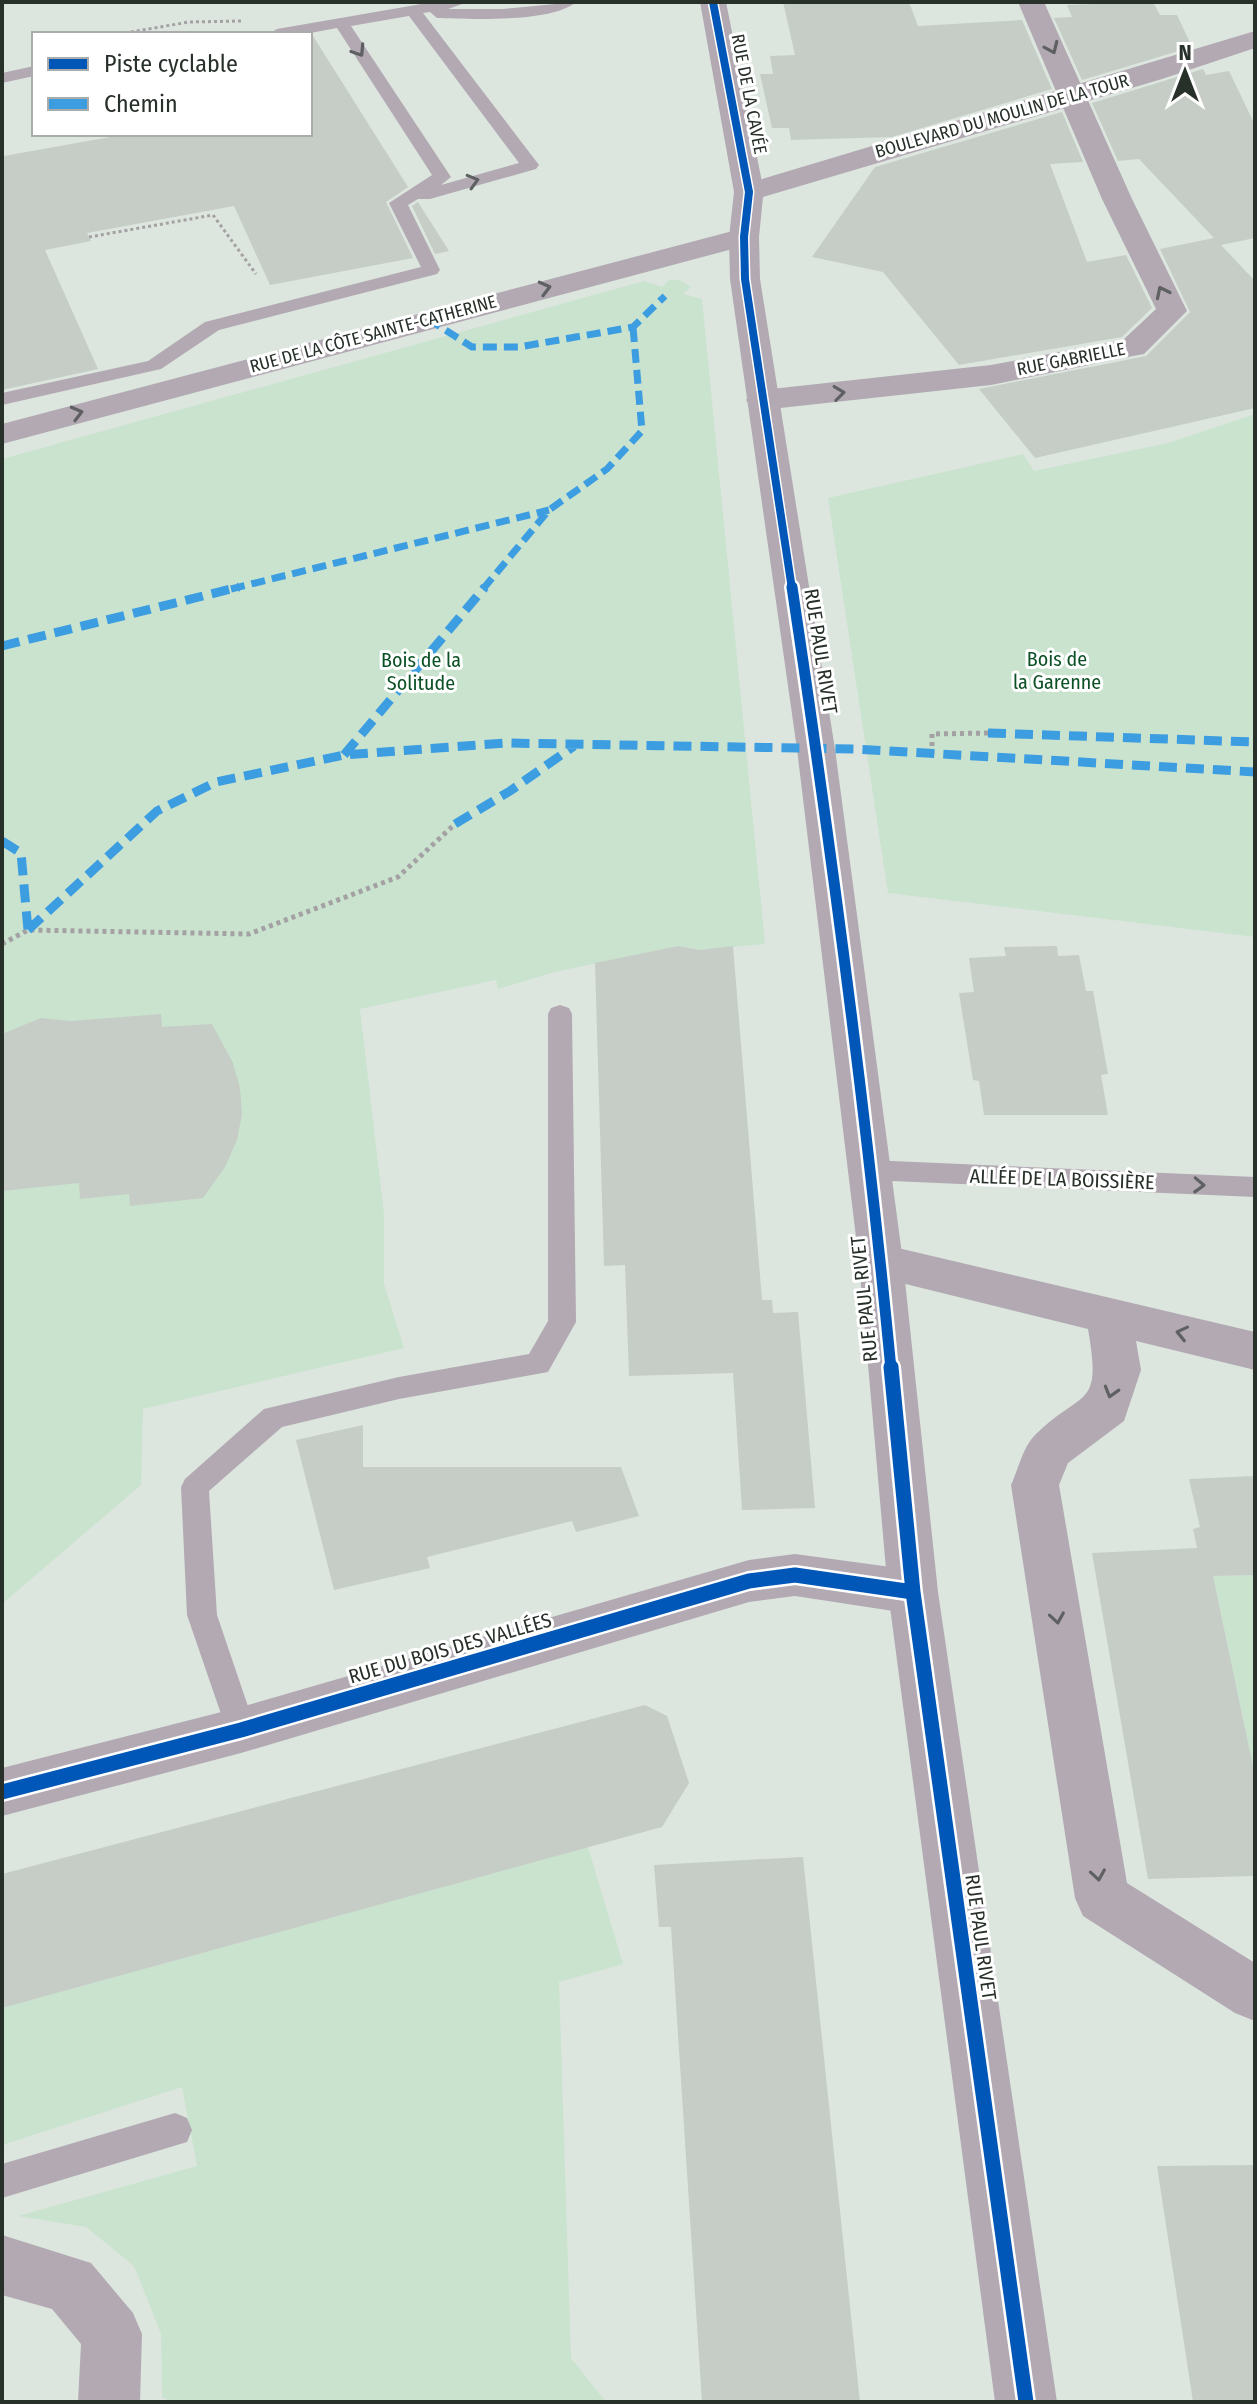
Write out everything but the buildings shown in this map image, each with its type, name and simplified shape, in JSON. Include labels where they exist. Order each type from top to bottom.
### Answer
[{"type":"street","name":"RUE DE LA CAVÉE","points":[[713,2],[749,192]]},
{"type":"street","name":"RUE GABRIELLE","points":[[762,400],[991,375],[1133,347],[1172,311],[1117,199],[1031,2]]},
{"type":"street","name":"BOULEVARD DU MOULIN DE LA TOUR","points":[[749,192],[1072,94],[1152,73],[1255,39]]},
{"type":"street","name":"RUE PAUL RIVET","points":[[749,192],[744,237],[745,279],[816,749],[881,1262],[913,1592],[1026,2402]]},
{"type":"street","name":"RUE DE LA CÔTE SAINTE-CATHERINE","points":[[2,434],[744,237]]},
{"type":"street","points":[[881,1262],[1255,1351]]},
{"type":"street","points":[[1108,1316],[1118,1370],[1107,1407],[1050,1450],[1035,1485],[1102,1898],[1255,1994]]},
{"type":"street","name":"RUE DU BOIS DES VALLÉES","points":[[2,1792],[241,1730],[749,1581],[795,1575],[913,1592]]},
{"type":"street","points":[[2,2265],[70,2284],[112,2334],[109,2402]]},
{"type":"lane","points":[[289,32],[460,2]]},
{"type":"lane","points":[[413,11],[482,15],[540,11],[568,2]]},
{"type":"lane","points":[[398,203],[530,165],[413,11]]},
{"type":"lane","points":[[341,23],[442,177],[398,203]]},
{"type":"lane","points":[[2,78],[32,71]]},
{"type":"lane","points":[[2,399],[154,365],[212,326],[431,270],[398,203]]},
{"type":"lane","points":[[241,1730],[202,1615],[195,1487],[274,1417],[399,1388],[538,1364],[562,1322],[560,1014]]},
{"type":"lane","name":"ALLÉE DE LA BOISSIÈRE","points":[[869,1170],[1255,1187]]},
{"type":"lane","points":[[2,2181],[175,2130]]},
{"type":"path","points":[[131,32],[189,22],[254,20]]},
{"type":"path","points":[[89,237],[213,215],[258,277]]},
{"type":"path","points":[[932,754],[932,734],[988,733]]},
{"type":"path","points":[[2,944],[28,930],[249,934],[398,877],[455,824]]},
{"type":"green space","name":"Bois de la Solitude","points":[[669,280],[679,280],[691,287],[683,294],[702,299],[765,944],[700,950],[678,946],[555,972],[498,989],[496,980],[360,1009],[384,1214],[384,1284],[404,1348],[143,1409],[141,1485],[2,1604],[2,459],[644,281],[662,287]]},
{"type":"green space","name":"Bois de la Garenne","points":[[1255,414],[1255,937],[888,893],[828,498],[1023,454],[1034,471],[1168,443]]},
{"type":"green space","points":[[1255,1575],[1255,1776],[1213,1576]]},
{"type":"green space","points":[[588,1847],[623,1964],[559,1982],[571,2358],[606,2402],[172,2402],[162,2397],[161,2334],[134,2266],[86,2227],[18,2216],[197,2166],[182,2087],[2,2145],[2,2008]]},
{"type":"marked path","points":[[428,319],[472,347],[519,347],[633,327],[665,296]]},
{"type":"marked path","points":[[344,755],[549,510],[607,469],[642,431],[633,327]]},
{"type":"marked path","points":[[2,646],[549,510]]},
{"type":"marked path","points":[[988,733],[1255,742]]},
{"type":"marked path","points":[[28,930],[157,811],[216,782],[344,755],[506,743],[854,749],[1255,772]]},
{"type":"marked path","points":[[455,824],[510,791],[574,746]]},
{"type":"marked path","points":[[2,841],[21,853],[28,930]]},
{"type":"cycle path","points":[[713,2],[749,192],[744,237],[745,279],[816,749],[881,1262],[913,1592],[1026,2402]]},
{"type":"cycle path","points":[[2,1792],[241,1730],[749,1581],[795,1575],[913,1592]]}]
